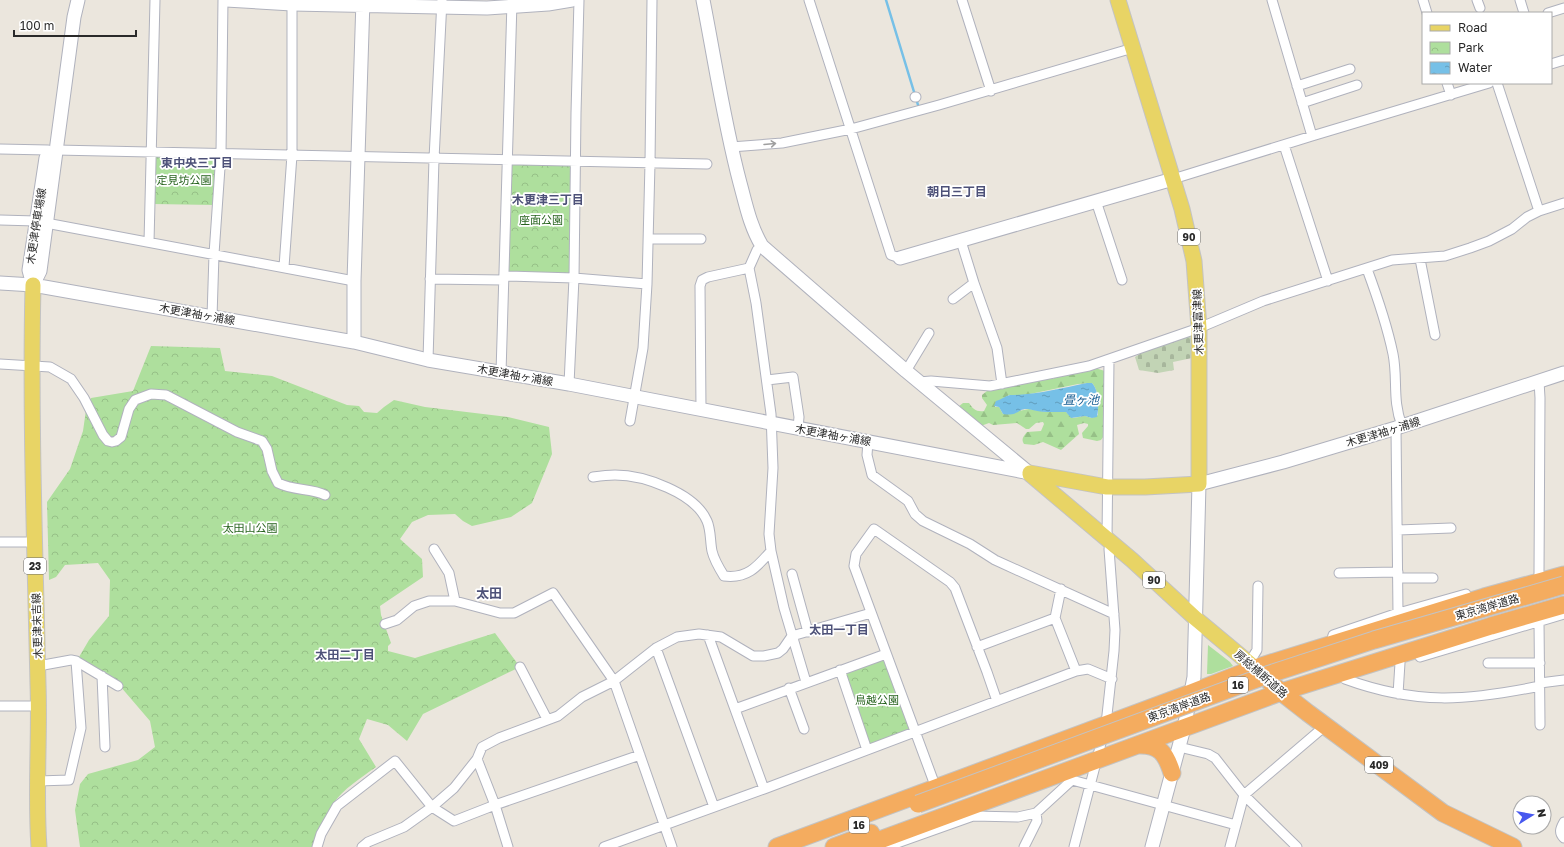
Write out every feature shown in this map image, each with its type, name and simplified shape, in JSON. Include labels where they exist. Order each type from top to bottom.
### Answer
[{"type":"highway","name":"16","points":[[777,847],[1191,693],[1252,666],[1330,644],[1484,596],[1564,575]]},
{"type":"highway","name":"東京湾岸道路","points":[[834,847],[919,809],[1270,674],[1374,640],[1564,585]]},
{"type":"highway","name":"東京湾岸道路","points":[[800,847],[919,809],[1276,683],[1378,649],[1564,594]]},
{"type":"highway","name":"16","points":[[866,846],[1281,692],[1341,676],[1491,626],[1564,605]]},
{"type":"highway","name":"房総横断道路","points":[[1252,666],[1281,692],[1325,726],[1444,813],[1513,847]]},
{"type":"highway","points":[[1137,745],[1153,746],[1160,749],[1169,762],[1172,773]]},
{"type":"main road","name":"木更津富津線","points":[[1118,0],[1173,180],[1186,225],[1194,261],[1199,328],[1199,484]]},
{"type":"main road","name":"木更津末吉線","points":[[33,285],[31,365],[39,706],[39,847]]},
{"type":"main road","points":[[1030,473],[1107,487],[1145,487],[1199,484]]},
{"type":"main road","name":"房総横断道路","points":[[1030,473],[1252,666]]},
{"type":"street","name":"木更津停車場線","points":[[52,150],[66,19],[70,0]]},
{"type":"street","name":"木更津停車場線","points":[[33,285],[29,270],[41,222],[78,0]]},
{"type":"street","points":[[149,242],[156,0]]},
{"type":"street","points":[[212,317],[214,254],[221,154],[223,0]]},
{"type":"street","points":[[226,0],[442,3],[487,8],[512,3],[548,4],[572,0]]},
{"type":"street","points":[[569,384],[574,278],[579,0]]},
{"type":"street","points":[[630,421],[643,348],[647,284],[652,0]]},
{"type":"street","points":[[703,0],[731,147],[750,221],[762,246],[906,371],[1030,473]]},
{"type":"street","points":[[809,0],[891,255],[900,258],[1173,180],[1312,136],[1486,84]]},
{"type":"street","points":[[962,0],[990,91]]},
{"type":"street","points":[[1272,0],[1312,136]]},
{"type":"street","points":[[1424,0],[1427,12]]},
{"type":"street","points":[[1520,0],[1524,12]]},
{"type":"street","points":[[284,267],[292,155],[292,2]]},
{"type":"street","points":[[354,342],[354,281],[363,2]]},
{"type":"street","points":[[428,360],[434,159],[442,3]]},
{"type":"street","points":[[501,373],[512,3]]},
{"type":"street","points":[[1551,12],[1564,8]]},
{"type":"street","points":[[731,147],[782,143],[851,129],[990,91],[1133,48]]},
{"type":"street","points":[[1552,64],[1564,60]]},
{"type":"street","points":[[1297,86],[1350,69]]},
{"type":"street","points":[[1447,84],[1451,95]]},
{"type":"street","points":[[1497,84],[1539,211]]},
{"type":"street","points":[[1302,103],[1357,85]]},
{"type":"street","points":[[1284,145],[1328,280]]},
{"type":"street","points":[[0,149],[707,164]]},
{"type":"street","points":[[1096,201],[1122,280]]},
{"type":"street","points":[[919,382],[931,381],[990,386],[1089,366],[1199,328],[1263,301],[1392,260],[1445,256],[1489,241],[1512,229],[1527,217],[1539,211],[1564,203]]},
{"type":"street","points":[[0,220],[41,222],[354,281]]},
{"type":"street","points":[[648,239],[700,239]]},
{"type":"street","points":[[960,241],[997,348],[1002,384]]},
{"type":"street","points":[[762,246],[757,250],[749,268],[767,380],[772,424],[773,468],[770,534],[771,551],[784,608],[806,682]]},
{"type":"street","points":[[1420,259],[1435,335]]},
{"type":"street","points":[[701,410],[700,286],[702,280],[708,277],[749,268]]},
{"type":"street","points":[[1367,269],[1378,298],[1393,354],[1399,427],[1398,613]]},
{"type":"street","points":[[430,278],[574,278],[647,284]]},
{"type":"street","name":"木更津袖ヶ浦線","points":[[0,282],[33,285],[354,342],[428,360],[569,384],[1030,473]]},
{"type":"street","points":[[953,299],[974,284]]},
{"type":"street","points":[[906,371],[929,333]]},
{"type":"street","points":[[1074,847],[1106,724],[1114,651],[1114,614],[1109,549],[1110,541],[1107,487],[1109,360]]},
{"type":"street","points":[[0,364],[50,367],[71,379],[84,398],[103,435],[108,441],[116,441],[121,437],[129,409],[135,400],[150,394],[166,395],[237,432],[262,442],[267,449],[272,471],[278,483],[300,490],[319,492],[325,495]]},
{"type":"street","name":"木更津袖ヶ浦線","points":[[1199,484],[1283,462],[1399,427],[1564,373]]},
{"type":"street","points":[[767,380],[793,377],[799,417],[798,428]]},
{"type":"street","points":[[1539,381],[1539,574]]},
{"type":"street","points":[[868,442],[867,455],[872,475],[908,501],[916,514],[923,521],[970,544],[995,560],[1114,614]]},
{"type":"street","points":[[593,477],[615,475],[641,479],[658,484],[693,502],[701,510],[707,521],[712,552],[724,576],[734,577],[749,572],[771,551]]},
{"type":"street","points":[[1152,847],[1184,728],[1194,677],[1199,484]]},
{"type":"street","points":[[1398,530],[1451,528]]},
{"type":"street","points":[[936,788],[854,566],[856,554],[874,529],[950,582],[955,588],[988,672],[997,701]]},
{"type":"street","points":[[0,542],[35,542]]},
{"type":"street","points":[[434,549],[449,573],[455,601]]},
{"type":"street","points":[[1330,644],[1333,635],[1398,613],[1564,567]]},
{"type":"street","points":[[1339,573],[1433,578]]},
{"type":"street","points":[[792,574],[808,632]]},
{"type":"street","points":[[1252,666],[1257,650],[1258,586]]},
{"type":"street","points":[[1061,590],[1055,618],[1076,671]]},
{"type":"street","points":[[385,624],[397,620],[414,606],[429,601],[455,601],[500,613],[514,613],[553,593],[614,681],[672,847]]},
{"type":"street","points":[[362,847],[368,842],[404,827],[432,807],[454,788],[477,759],[482,747],[499,738],[558,716],[582,697],[614,681],[656,648],[677,637],[689,634],[721,637],[754,656],[759,656],[778,653],[783,649],[792,636],[871,613]]},
{"type":"street","points":[[1341,676],[1400,663],[1564,614]]},
{"type":"street","points":[[977,647],[1055,618]]},
{"type":"street","points":[[1540,621],[1540,725]]},
{"type":"street","points":[[708,635],[764,789]]},
{"type":"street","points":[[656,648],[714,807]]},
{"type":"street","points":[[735,709],[789,688],[886,654]]},
{"type":"street","points":[[38,666],[71,660],[76,661],[118,686]]},
{"type":"street","points":[[38,781],[69,780],[81,728],[76,661]]},
{"type":"street","points":[[1398,694],[1400,663]]},
{"type":"street","points":[[1488,663],[1540,663]]},
{"type":"street","points":[[520,667],[547,719]]},
{"type":"street","points":[[604,847],[665,826],[1076,671],[1088,669],[1112,678]]},
{"type":"street","points":[[840,670],[867,750]]},
{"type":"street","points":[[102,676],[105,747]]},
{"type":"street","points":[[1341,676],[1372,689],[1427,699],[1484,696],[1564,680]]},
{"type":"street","points":[[789,688],[804,729]]},
{"type":"street","points":[[0,706],[39,706]]},
{"type":"street","points":[[1230,847],[1244,796],[1325,726]]},
{"type":"street","points":[[1179,747],[1208,754],[1215,758],[1244,796],[1297,847]]},
{"type":"street","points":[[317,847],[321,834],[337,806],[395,761],[432,807],[454,821],[495,805],[640,755]]},
{"type":"street","points":[[477,759],[495,805],[508,847]]},
{"type":"street","points":[[886,847],[973,816],[1018,817],[1036,813],[1072,780],[1236,825]]},
{"type":"street","points":[[1024,847],[1037,821],[1036,813]]},
{"type":"street","points":[[1564,822],[1560,830],[1564,838]]},
{"type":"green space","name":"定見坊公園","points":[[153,155],[216,157],[213,205],[153,204]]},
{"type":"green space","name":"座面公園","points":[[512,165],[569,165],[572,168],[570,274],[509,272]]},
{"type":"green space","points":[[1189,336],[1192,339],[1192,358],[1173,362],[1174,370],[1158,373],[1139,370],[1135,357],[1143,352]]},
{"type":"green space","name":"太田山公園","points":[[151,346],[220,348],[225,371],[272,376],[347,405],[359,406],[364,412],[377,413],[394,400],[425,407],[508,417],[549,427],[552,454],[532,503],[511,517],[472,526],[455,514],[428,515],[412,522],[400,539],[422,559],[423,577],[380,606],[381,615],[391,643],[388,646],[388,651],[415,658],[495,633],[520,667],[423,714],[407,741],[388,725],[367,719],[359,739],[376,767],[342,793],[337,799],[324,819],[314,847],[80,847],[75,810],[80,784],[88,774],[138,760],[155,747],[150,721],[120,686],[79,657],[89,640],[109,616],[110,580],[98,563],[65,565],[56,577],[49,580],[47,502],[70,469],[83,431],[86,410],[91,398],[133,391]]},
{"type":"green space","points":[[1095,368],[1105,371],[1106,433],[1101,440],[1097,441],[1083,438],[1082,433],[1088,426],[1088,424],[1084,423],[1077,425],[1079,434],[1061,450],[1043,442],[1034,445],[1024,444],[1023,438],[1027,432],[1041,431],[1044,424],[1043,422],[1036,423],[1029,429],[1026,429],[1017,423],[993,425],[989,423],[978,427],[958,407],[963,403],[969,403],[975,410],[984,411],[987,405],[982,398],[982,395],[992,387],[1036,380],[1053,379],[1058,375]],"holes":[[[1092,383],[1098,398],[1098,415],[1092,418],[1085,416],[1073,418],[1066,412],[1046,412],[1029,409],[1003,414],[999,407],[995,407],[995,404],[1009,395],[1018,396],[1078,384]]]},
{"type":"green space","points":[[1208,645],[1230,662],[1233,666],[1207,674]]},
{"type":"green space","name":"鳥越公園","points":[[881,660],[886,660],[911,731],[870,744],[846,676],[847,673]]},
{"type":"water","name":"畳ヶ池","points":[[1092,383],[1096,390],[1098,404],[1097,417],[1092,418],[1085,416],[1071,418],[1066,412],[1044,412],[1028,409],[1008,415],[1003,414],[999,407],[994,406],[996,401],[1010,395],[1039,393]]},
{"type":"waterway","points":[[886,0],[918,105]]},
{"type":"district","name":"東中央三丁目","points":[[197,163]]},
{"type":"district","name":"朝日三丁目","points":[[957,192]]},
{"type":"district","name":"木更津三丁目","points":[[548,200]]},
{"type":"district","name":"太田","points":[[489,593]]},
{"type":"district","name":"太田一丁目","points":[[839,630]]},
{"type":"district","name":"太田二丁目","points":[[345,655]]}]
